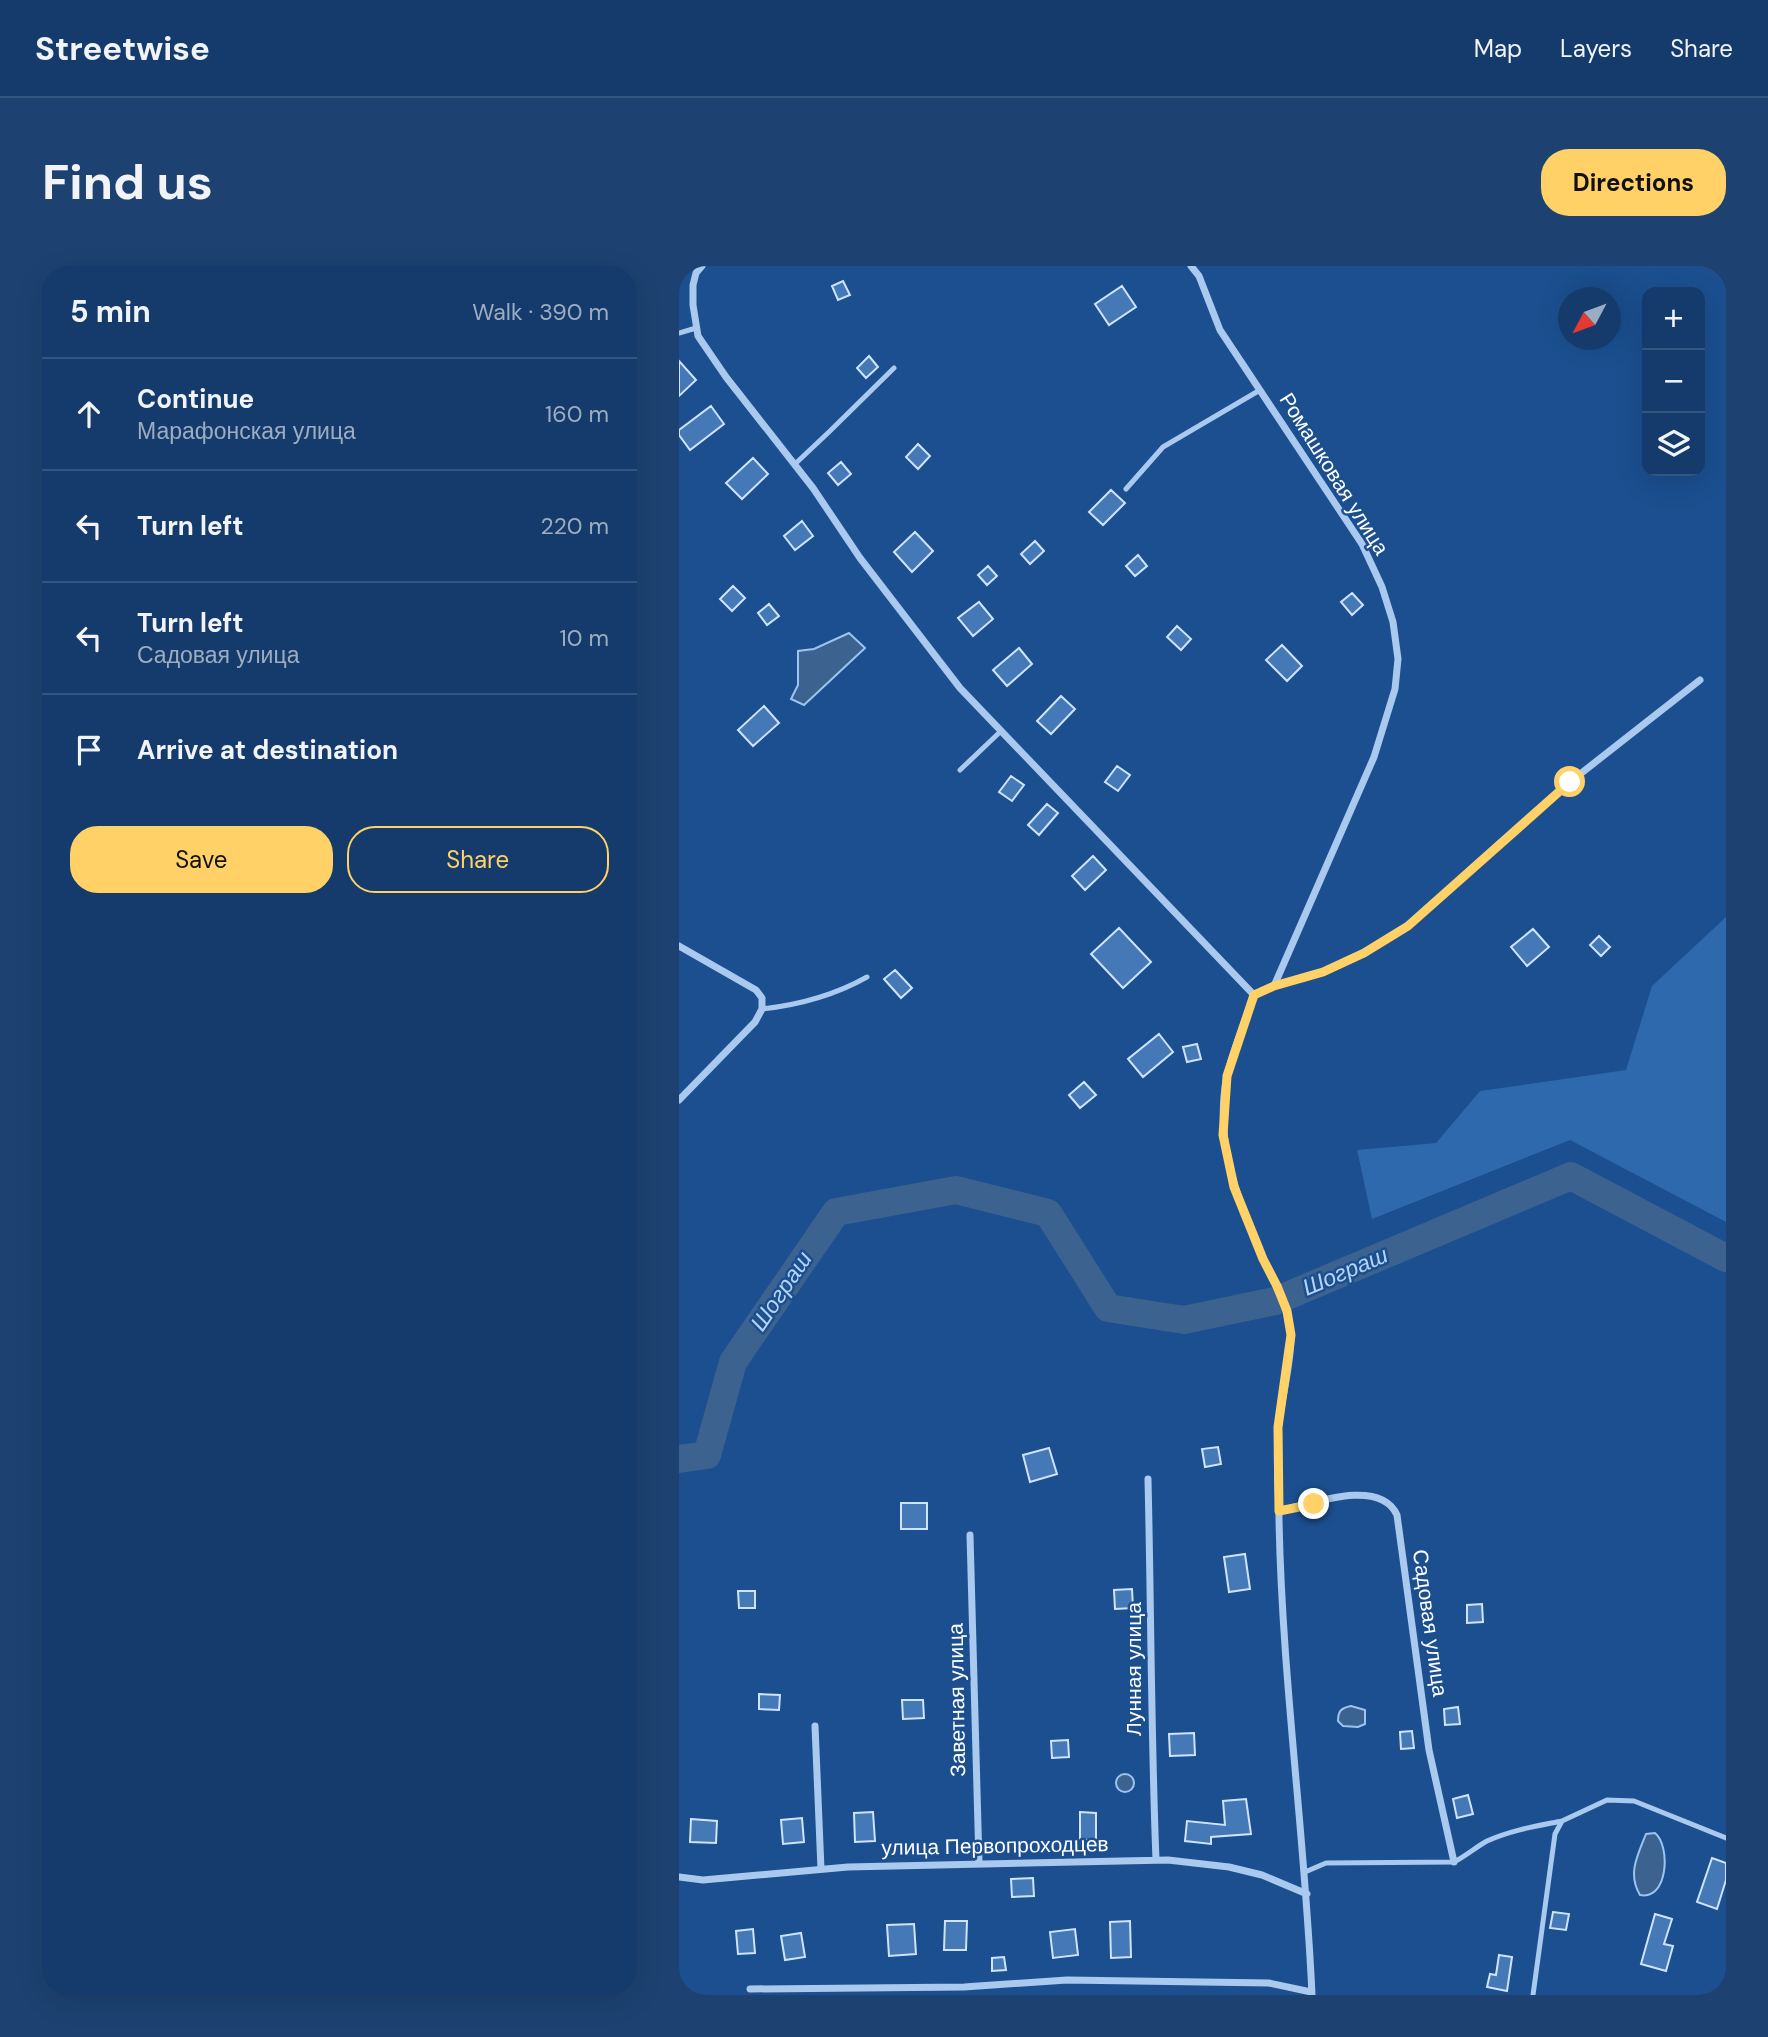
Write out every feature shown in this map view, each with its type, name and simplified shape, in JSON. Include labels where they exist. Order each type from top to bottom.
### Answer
[{"type":"street","points":[[702,266],[696,273],[693,285],[698,335],[726,377],[795,464],[860,558],[960,688],[1254,995]]},
{"type":"street","name":"Ромашковая улица","points":[[1191,266],[1199,276],[1220,330],[1362,544],[1382,586],[1393,622],[1398,659],[1395,689],[1374,757],[1274,986]]},
{"type":"street","points":[[750,1989],[964,1987],[1067,1980],[1269,1983],[1312,1994],[1307,1894],[1289,1702],[1279,1511],[1278,1427],[1291,1335],[1287,1311],[1234,1187],[1223,1135],[1227,1076],[1254,995],[1274,986],[1323,972],[1364,953],[1408,926],[1570,782],[1700,680]]},
{"type":"street","points":[[679,946],[755,990],[762,998],[762,1009],[755,1022],[679,1100]]},
{"type":"street","name":"Лунная улица","points":[[1147,1479],[1156,1860]]},
{"type":"street","name":"Садовая улица","points":[[1279,1511],[1347,1495],[1374,1495],[1393,1505],[1397,1515],[1429,1750],[1454,1862]]},
{"type":"street","name":"Заветная улица","points":[[970,1535],[979,1864]]},
{"type":"street","points":[[815,1726],[821,1869]]},
{"type":"street","name":"улица Первопроходцев","points":[[679,1877],[703,1880],[821,1869],[1156,1860],[1229,1867],[1262,1875],[1307,1894]]},
{"type":"lane","points":[[679,332],[696,328]]},
{"type":"lane","points":[[795,464],[894,368]]},
{"type":"lane","points":[[1126,489],[1163,447],[1260,390]]},
{"type":"lane","points":[[960,770],[1001,731]]},
{"type":"lane","points":[[762,1009],[793,1005],[849,987],[867,977]]},
{"type":"lane","points":[[1305,1872],[1326,1863],[1454,1862],[1485,1842],[1516,1830],[1562,1821],[1607,1800],[1634,1801],[1726,1838]]},
{"type":"lane","points":[[1533,1995],[1555,1835],[1562,1821]]},
{"type":"shaded area","points":[[849,633],[865,648],[804,705],[791,699],[798,685],[798,651],[814,649]]},
{"type":"shaded area","points":[[1726,917],[1726,1222],[1570,1140],[1372,1219],[1357,1150],[1436,1143],[1480,1091],[1626,1070],[1652,986]]},
{"type":"shaded area","points":[[1351,1706],[1365,1710],[1365,1724],[1358,1727],[1343,1726],[1338,1721],[1341,1710]]},
{"type":"shaded area","points":[[1125,1774],[1131,1777],[1134,1783],[1131,1789],[1125,1792],[1119,1789],[1116,1783],[1119,1777]]},
{"type":"shaded area","points":[[1655,1833],[1663,1849],[1664,1871],[1656,1890],[1649,1895],[1640,1895],[1634,1879],[1635,1864],[1646,1834]]},
{"type":"building","points":[[843,281],[850,295],[838,300],[832,286]]},
{"type":"building","points":[[1122,286],[1136,307],[1109,325],[1095,304]]},
{"type":"building","points":[[869,356],[878,367],[866,378],[857,368]]},
{"type":"building","points":[[679,361],[696,380],[679,396]]},
{"type":"building","points":[[711,406],[724,424],[690,450],[679,435],[679,430]]},
{"type":"building","points":[[918,444],[930,456],[918,469],[906,457]]},
{"type":"building","points":[[753,458],[768,474],[742,499],[726,483]]},
{"type":"building","points":[[841,462],[851,474],[838,485],[828,473]]},
{"type":"building","points":[[1111,490],[1125,503],[1103,525],[1089,512]]},
{"type":"building","points":[[802,521],[813,536],[795,550],[784,536]]},
{"type":"building","points":[[915,532],[933,551],[912,572],[894,552]]},
{"type":"building","points":[[1035,541],[1044,551],[1030,564],[1021,554]]},
{"type":"building","points":[[1138,555],[1147,566],[1135,576],[1126,566]]},
{"type":"building","points":[[988,566],[997,576],[987,585],[978,575]]},
{"type":"building","points":[[733,586],[745,598],[732,611],[720,599]]},
{"type":"building","points":[[1352,593],[1363,605],[1352,615],[1341,602]]},
{"type":"building","points":[[979,602],[993,619],[973,636],[958,618]]},
{"type":"building","points":[[769,604],[779,616],[767,625],[758,613]]},
{"type":"building","points":[[1177,626],[1191,639],[1181,650],[1167,637]]},
{"type":"building","points":[[1282,645],[1302,666],[1287,681],[1266,660]]},
{"type":"building","points":[[1019,648],[1032,664],[1007,686],[993,670]]},
{"type":"building","points":[[1061,696],[1075,709],[1051,734],[1037,721]]},
{"type":"building","points":[[764,706],[779,723],[753,746],[738,730]]},
{"type":"building","points":[[1117,766],[1130,775],[1118,791],[1105,782]]},
{"type":"building","points":[[1011,776],[1024,785],[1012,801],[999,792]]},
{"type":"building","points":[[1047,804],[1058,813],[1039,835],[1028,825]]},
{"type":"building","points":[[1093,856],[1106,870],[1085,890],[1072,876]]},
{"type":"building","points":[[1119,928],[1151,962],[1123,988],[1091,954]]},
{"type":"building","points":[[1533,929],[1549,947],[1527,966],[1511,947]]},
{"type":"building","points":[[1599,936],[1610,947],[1601,956],[1590,945]]},
{"type":"building","points":[[895,970],[912,988],[901,998],[884,979]]},
{"type":"building","points":[[1159,1034],[1173,1052],[1143,1077],[1128,1059]]},
{"type":"building","points":[[1197,1044],[1201,1059],[1187,1062],[1183,1047]]},
{"type":"building","points":[[1084,1082],[1096,1095],[1080,1108],[1069,1095]]},
{"type":"building","points":[[1218,1447],[1221,1464],[1205,1467],[1202,1449]]},
{"type":"building","points":[[1049,1448],[1057,1474],[1030,1482],[1023,1455]]},
{"type":"building","points":[[901,1503],[927,1503],[927,1529],[901,1529]]},
{"type":"building","points":[[1245,1554],[1250,1589],[1229,1592],[1224,1557]]},
{"type":"building","points":[[1132,1589],[1133,1608],[1115,1609],[1114,1590]]},
{"type":"building","points":[[738,1591],[755,1591],[755,1608],[739,1608]]},
{"type":"building","points":[[1482,1604],[1483,1622],[1467,1623],[1467,1605]]},
{"type":"building","points":[[759,1694],[780,1695],[779,1710],[759,1709]]},
{"type":"building","points":[[902,1700],[923,1700],[924,1718],[903,1719]]},
{"type":"building","points":[[1458,1707],[1460,1724],[1445,1725],[1444,1709]]},
{"type":"building","points":[[1412,1731],[1414,1748],[1401,1749],[1400,1732]]},
{"type":"building","points":[[1194,1733],[1195,1755],[1170,1756],[1169,1734]]},
{"type":"building","points":[[1068,1740],[1069,1757],[1052,1758],[1051,1741]]},
{"type":"building","points":[[1468,1795],[1473,1814],[1457,1818],[1453,1799]]},
{"type":"building","points":[[1246,1799],[1251,1834],[1211,1837],[1211,1844],[1185,1841],[1187,1821],[1225,1825],[1223,1801]]},
{"type":"building","points":[[873,1812],[875,1841],[855,1842],[854,1813]]},
{"type":"building","points":[[1080,1812],[1096,1813],[1096,1840],[1080,1840]]},
{"type":"building","points":[[802,1818],[804,1842],[783,1844],[781,1820]]},
{"type":"building","points":[[691,1819],[717,1821],[716,1843],[690,1842]]},
{"type":"building","points":[[1712,1858],[1726,1863],[1726,1880],[1717,1909],[1697,1902]]},
{"type":"building","points":[[1033,1878],[1034,1896],[1012,1897],[1011,1879]]},
{"type":"building","points":[[1553,1912],[1569,1914],[1566,1930],[1550,1928]]},
{"type":"building","points":[[1655,1914],[1672,1919],[1664,1944],[1673,1946],[1666,1971],[1641,1964]]},
{"type":"building","points":[[945,1921],[967,1921],[966,1950],[944,1950]]},
{"type":"building","points":[[1130,1921],[1131,1957],[1111,1958],[1110,1922]]},
{"type":"building","points":[[914,1924],[916,1954],[889,1956],[887,1925]]},
{"type":"building","points":[[753,1929],[755,1953],[738,1954],[736,1931]]},
{"type":"building","points":[[1075,1929],[1078,1955],[1053,1958],[1050,1932]]},
{"type":"building","points":[[801,1933],[805,1957],[785,1960],[781,1936]]},
{"type":"building","points":[[1499,1955],[1512,1957],[1507,1991],[1487,1987],[1490,1974],[1496,1975]]},
{"type":"building","points":[[1004,1957],[1006,1970],[992,1971],[992,1958]]},
{"type":"waterway","name":"Шограш","points":[[679,1459],[707,1455],[733,1362],[836,1212],[956,1190],[1048,1213],[1108,1308],[1184,1320],[1275,1301],[1571,1176],[1726,1258]]},
{"type":"route","points":[[1314,1504],[1279,1511],[1278,1427],[1291,1335],[1287,1311],[1234,1187],[1223,1135],[1227,1076],[1254,995],[1274,986],[1323,972],[1364,953],[1408,926],[1570,782]]}]
